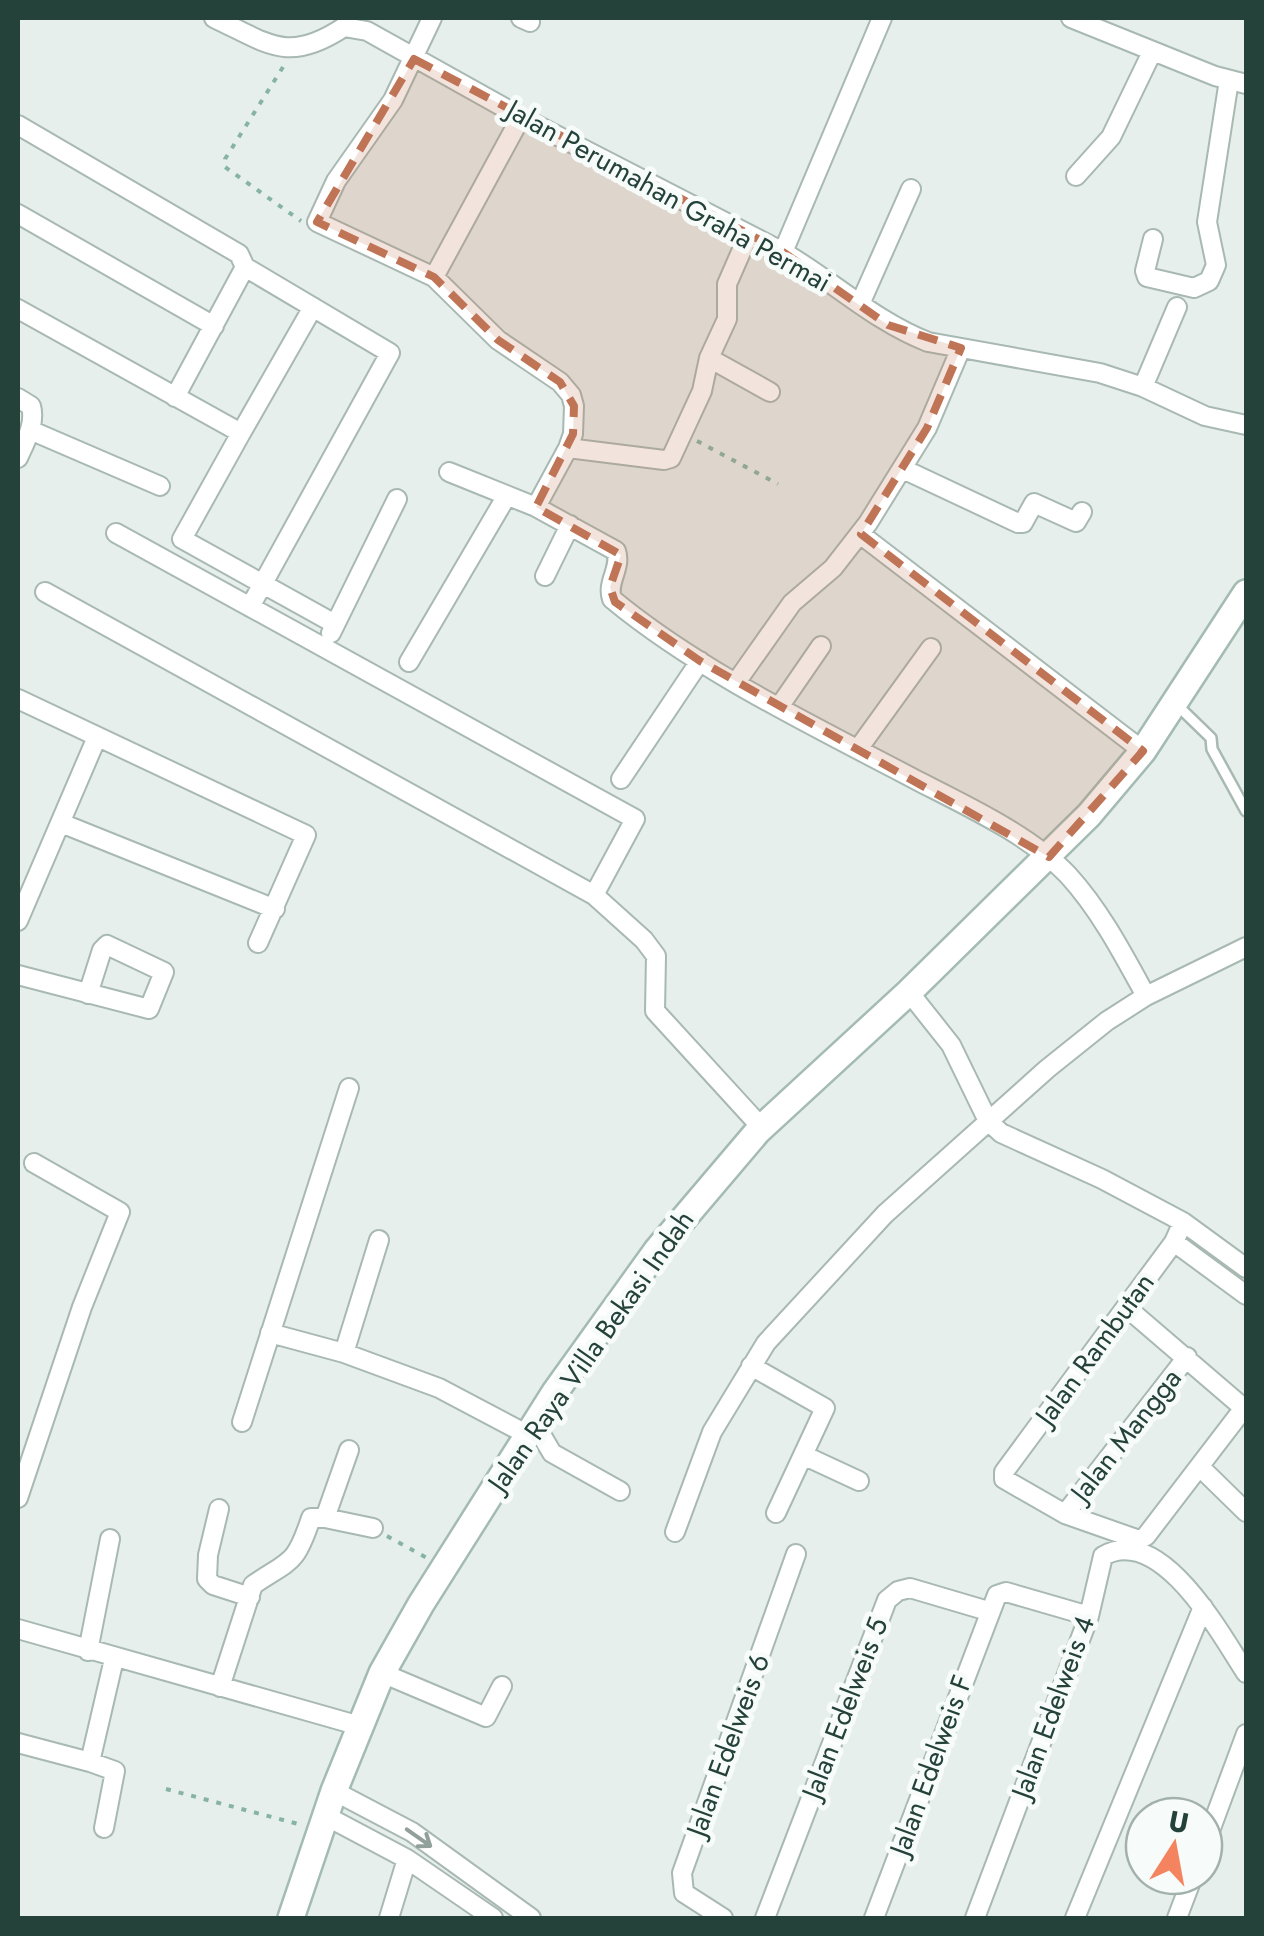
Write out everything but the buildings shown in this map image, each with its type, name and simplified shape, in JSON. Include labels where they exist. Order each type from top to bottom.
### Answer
[{"type":"main road","name":"Jalan Raya Villa Bekasi Indah","points":[[291,1918],[334,1790],[382,1673],[531,1429],[656,1250],[762,1128],[1049,857],[1117,784],[1176,704],[1246,593]]},
{"type":"street","points":[[214,18],[294,50]]},
{"type":"street","points":[[432,18],[414,59],[370,137],[336,181],[317,222],[434,277],[498,340],[560,382],[572,395],[574,421],[568,448],[536,508]]},
{"type":"street","points":[[783,252],[882,18]]},
{"type":"street","points":[[1072,18],[1238,82],[1207,222],[1216,265],[1209,282],[1194,288],[1146,277],[1144,271],[1153,239]]},
{"type":"street","name":"Jalan Perumahan Graha Permai","points":[[294,50],[322,42],[341,22],[367,31],[521,117],[783,252],[911,336],[1080,368],[1143,387],[1205,416],[1246,425]]},
{"type":"street","points":[[1076,176],[1110,137],[1152,52]]},
{"type":"street","points":[[434,277],[521,117]]},
{"type":"street","points":[[18,125],[239,254],[245,267],[390,353],[250,607]]},
{"type":"street","points":[[860,304],[911,189]]},
{"type":"street","points":[[18,214],[214,326]]},
{"type":"street","points":[[568,448],[671,458],[702,391],[710,358],[727,319],[727,284],[748,236]]},
{"type":"street","points":[[176,397],[245,267]]},
{"type":"street","points":[[1143,387],[1177,306]]},
{"type":"street","points":[[313,307],[182,539],[335,624]]},
{"type":"street","points":[[18,310],[241,433]]},
{"type":"street","points":[[737,682],[792,603],[834,568],[860,534],[927,428],[961,348]]},
{"type":"street","points":[[710,358],[770,392]]},
{"type":"street","points":[[18,398],[33,409],[30,430],[18,458]]},
{"type":"street","points":[[30,430],[160,486]]},
{"type":"street","points":[[903,468],[1018,524],[1023,523],[1032,504],[1037,502],[1076,522],[1082,512]]},
{"type":"street","points":[[449,472],[536,508],[616,551],[612,599],[700,661],[969,807],[1049,857],[1068,875],[1110,931],[1146,996]]},
{"type":"street","points":[[409,662],[506,496]]},
{"type":"street","points":[[324,648],[397,499]]},
{"type":"street","points":[[545,576],[570,525]]},
{"type":"street","points":[[116,533],[635,820],[594,895]]},
{"type":"street","points":[[860,534],[1143,751]]},
{"type":"street","points":[[45,592],[594,895],[656,956],[656,1011],[762,1128]]},
{"type":"street","points":[[780,706],[821,646]]},
{"type":"street","points":[[858,749],[930,648]]},
{"type":"street","points":[[621,779],[700,661]]},
{"type":"street","points":[[18,699],[306,835],[258,943]]},
{"type":"street","points":[[18,921],[98,737]]},
{"type":"street","points":[[61,822],[275,909]]},
{"type":"street","points":[[675,1532],[712,1432],[766,1343],[886,1214],[988,1121],[1107,1022],[1146,996],[1246,947]]},
{"type":"street","points":[[18,975],[88,994]]},
{"type":"street","points":[[909,992],[958,1056],[988,1121],[1014,1142],[1115,1186],[1184,1222],[1246,1268]]},
{"type":"street","points":[[242,1422],[349,1088]]},
{"type":"street","points":[[18,1498],[82,1307],[120,1212],[34,1163]]},
{"type":"street","name":"Jalan Rambutan","points":[[1065,1514],[1004,1481],[1004,1474],[1174,1242],[1184,1222]]},
{"type":"street","points":[[344,1353],[379,1240]]},
{"type":"street","points":[[1174,1242],[1246,1295]]},
{"type":"street","points":[[1065,1514],[1140,1540],[1245,1409],[1126,1307]]},
{"type":"street","points":[[270,1333],[344,1353],[440,1388],[531,1429],[552,1454],[620,1491]]},
{"type":"street","name":"Jalan Mangga","points":[[1065,1514],[1186,1357]]},
{"type":"street","points":[[751,1366],[825,1408],[776,1513]]},
{"type":"street","points":[[325,1518],[349,1450]]},
{"type":"street","points":[[803,1455],[859,1480]]},
{"type":"street","points":[[1200,1466],[1246,1512]]},
{"type":"street","points":[[220,1509],[206,1579],[250,1598]]},
{"type":"street","points":[[220,1687],[253,1585],[283,1569],[297,1555],[311,1518],[373,1528]]},
{"type":"street","points":[[88,1651],[110,1539]]},
{"type":"street","name":"Jalan Edelweis 4","points":[[975,1918],[1089,1616],[1103,1556],[1125,1551],[1165,1564],[1202,1606]]},
{"type":"street","name":"Jalan Edelweis 6","points":[[723,1918],[684,1893],[682,1873],[796,1554]]},
{"type":"street","name":"Jalan Edelweis 5","points":[[765,1918],[886,1600],[910,1588],[988,1610]]},
{"type":"street","points":[[988,1610],[997,1594],[1006,1592],[1089,1616]]},
{"type":"street","points":[[1202,1606],[1246,1673]]},
{"type":"street","points":[[1075,1918],[1202,1606]]},
{"type":"street","name":"Jalan Edelweis F","points":[[874,1918],[988,1610]]},
{"type":"street","points":[[18,1629],[360,1726]]},
{"type":"street","points":[[90,1762],[114,1659]]},
{"type":"street","points":[[382,1673],[486,1717],[502,1686]]},
{"type":"street","points":[[1223,1796],[1246,1734]]},
{"type":"street","points":[[18,1743],[115,1770],[104,1828]]},
{"type":"street","points":[[334,1790],[412,1832],[531,1918]]},
{"type":"street","points":[[323,1823],[406,1859],[488,1917]]},
{"type":"street","points":[[388,1918],[406,1859]]},
{"type":"lane","points":[[1176,704],[1211,738],[1212,749],[1246,811]]},
{"type":"path","points":[[294,50],[225,159],[225,167],[303,223],[317,222]]},
{"type":"path","points":[[684,434],[778,484]]},
{"type":"path","points":[[373,1528],[445,1567]]},
{"type":"path","points":[[166,1788],[323,1823]]},
{"type":"highlighted area","points":[[414,59],[783,252],[888,325],[961,348],[927,428],[861,534],[1143,751],[1049,857],[700,661],[615,602],[610,587],[621,555],[536,507],[573,434],[574,406],[560,382],[498,340],[434,277],[317,222]]}]
